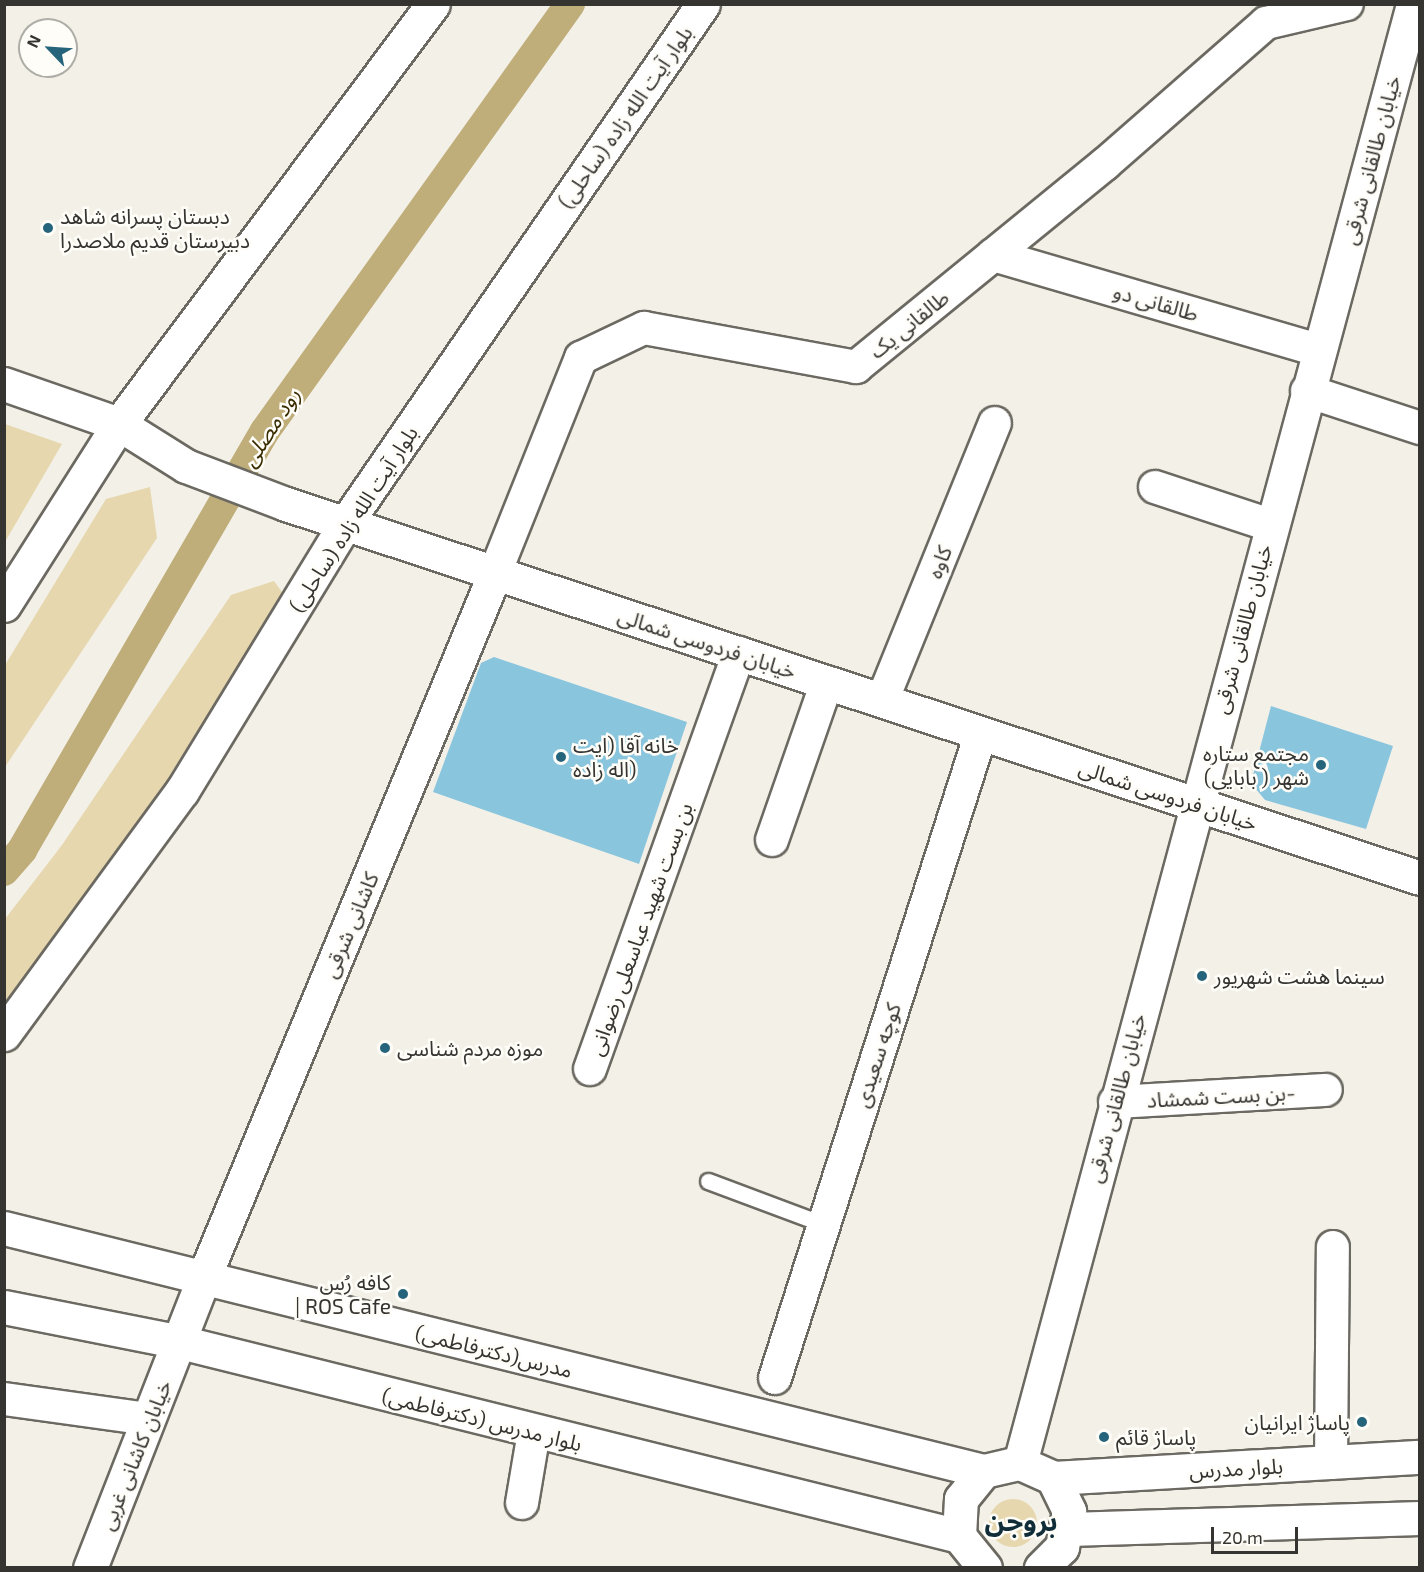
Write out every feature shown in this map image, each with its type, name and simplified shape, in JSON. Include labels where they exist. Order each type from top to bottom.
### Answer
[{"type":"main road","points":[[4,604],[119,424],[433,4]]},
{"type":"main road","name":"بلوار آیت الله زاده (ساحلی)","points":[[4,1034],[182,791],[345,524],[703,4]]},
{"type":"main road","name":"خیابان طالقانی شرقی","points":[[1020,1463],[1194,803],[1413,4]]},
{"type":"main road","name":"خیابان فردوسی شمالی","points":[[4,384],[119,424],[186,466],[286,504],[1419,878]]},
{"type":"main road","name":"کاشانی شرقی","points":[[180,1342],[204,1277],[495,573]]},
{"type":"main road","name":"مدرس(دکترفاطمی)","points":[[4,1228],[984,1471]]},
{"type":"main road","name":"بلوار مدرس (دکترفاطمی)","points":[[4,1307],[180,1342],[959,1536]]},
{"type":"main road","name":"خیابان کاشانی غربی","points":[[90,1568],[180,1342]]},
{"type":"main road","name":"بلوار مدرس","points":[[1053,1478],[1419,1457]]},
{"type":"main road","points":[[985,1568],[959,1536],[961,1499],[984,1471],[1020,1463],[1053,1478],[1064,1493],[1069,1529],[1062,1547],[1041,1568]]},
{"type":"main road","points":[[1069,1529],[1419,1518]]},
{"type":"street","name":"طالقانی یک","points":[[495,573],[581,358],[644,328],[856,367],[993,255],[1266,23],[1347,4]]},
{"type":"street","name":"طالقانی دو","points":[[993,255],[1318,350]]},
{"type":"street","points":[[1307,391],[1419,428]]},
{"type":"street","name":"کاوه","points":[[882,701],[995,423]]},
{"type":"street","points":[[1155,487],[1270,525]]},
{"type":"street","name":"بن بست شهید عباسعلی رضوانی","points":[[590,1069],[739,653]]},
{"type":"street","points":[[772,840],[827,682]]},
{"type":"street","name":"کوچه سعیدی","points":[[775,1378],[981,734]]},
{"type":"street","name":"بن بست شمشاد-","points":[[1115,1102],[1326,1090]]},
{"type":"street","points":[[1331,1463],[1333,1247]]},
{"type":"street","points":[[4,1399],[149,1419]]},
{"type":"street","points":[[522,1503],[534,1432]]},
{"type":"lane","points":[[708,1181],[823,1224]]},
{"type":"shaded area","points":[[4,424],[62,444],[5,542]]},
{"type":"shaded area","points":[[150,487],[157,538],[5,767],[5,665],[106,499]]},
{"type":"shaded area","points":[[274,581],[287,599],[67,934],[5,1013],[5,919],[62,845],[231,595]]},
{"type":"shaded area","points":[[1008,1499],[1018,1499],[1030,1506],[1037,1518],[1037,1528],[1030,1540],[1018,1547],[1008,1547],[993,1536],[989,1528],[989,1518],[1000,1503]]},
{"type":"building","name":"خانه آقا (ایت اله زاده)","points":[[494,657],[687,722],[639,864],[433,792],[481,663]]},
{"type":"building","name":"مجتمع ستاره شهر ( بابایی)","points":[[1271,706],[1393,746],[1366,829],[1265,800],[1251,783]]},
{"type":"waterway","name":"رود مصلی","points":[[4,871],[22,850],[265,431],[570,4]]},
{"type":"place","name":"دبستان پسرانه شاهد دبیرستان قدیم ملاصدرا","points":[[48,228]]},
{"type":"place","name":"خانه آقا (ایت اله زاده)","points":[[561,757]]},
{"type":"place","name":"مجتمع ستاره شهر ( بابایی)","points":[[1321,765]]},
{"type":"place","name":"سینما هشت شهریور","points":[[1202,976]]},
{"type":"place","name":"موزه مردم شناسی","points":[[385,1048]]},
{"type":"place","name":"کافه رُس | ROS Cafe","points":[[403,1294]]},
{"type":"place","name":"پاساژ ایرانیان","points":[[1362,1422]]},
{"type":"place","name":"پاساژ قائم","points":[[1104,1437]]},
{"type":"district","name":"بروجن","points":[[1021,1521]]}]
